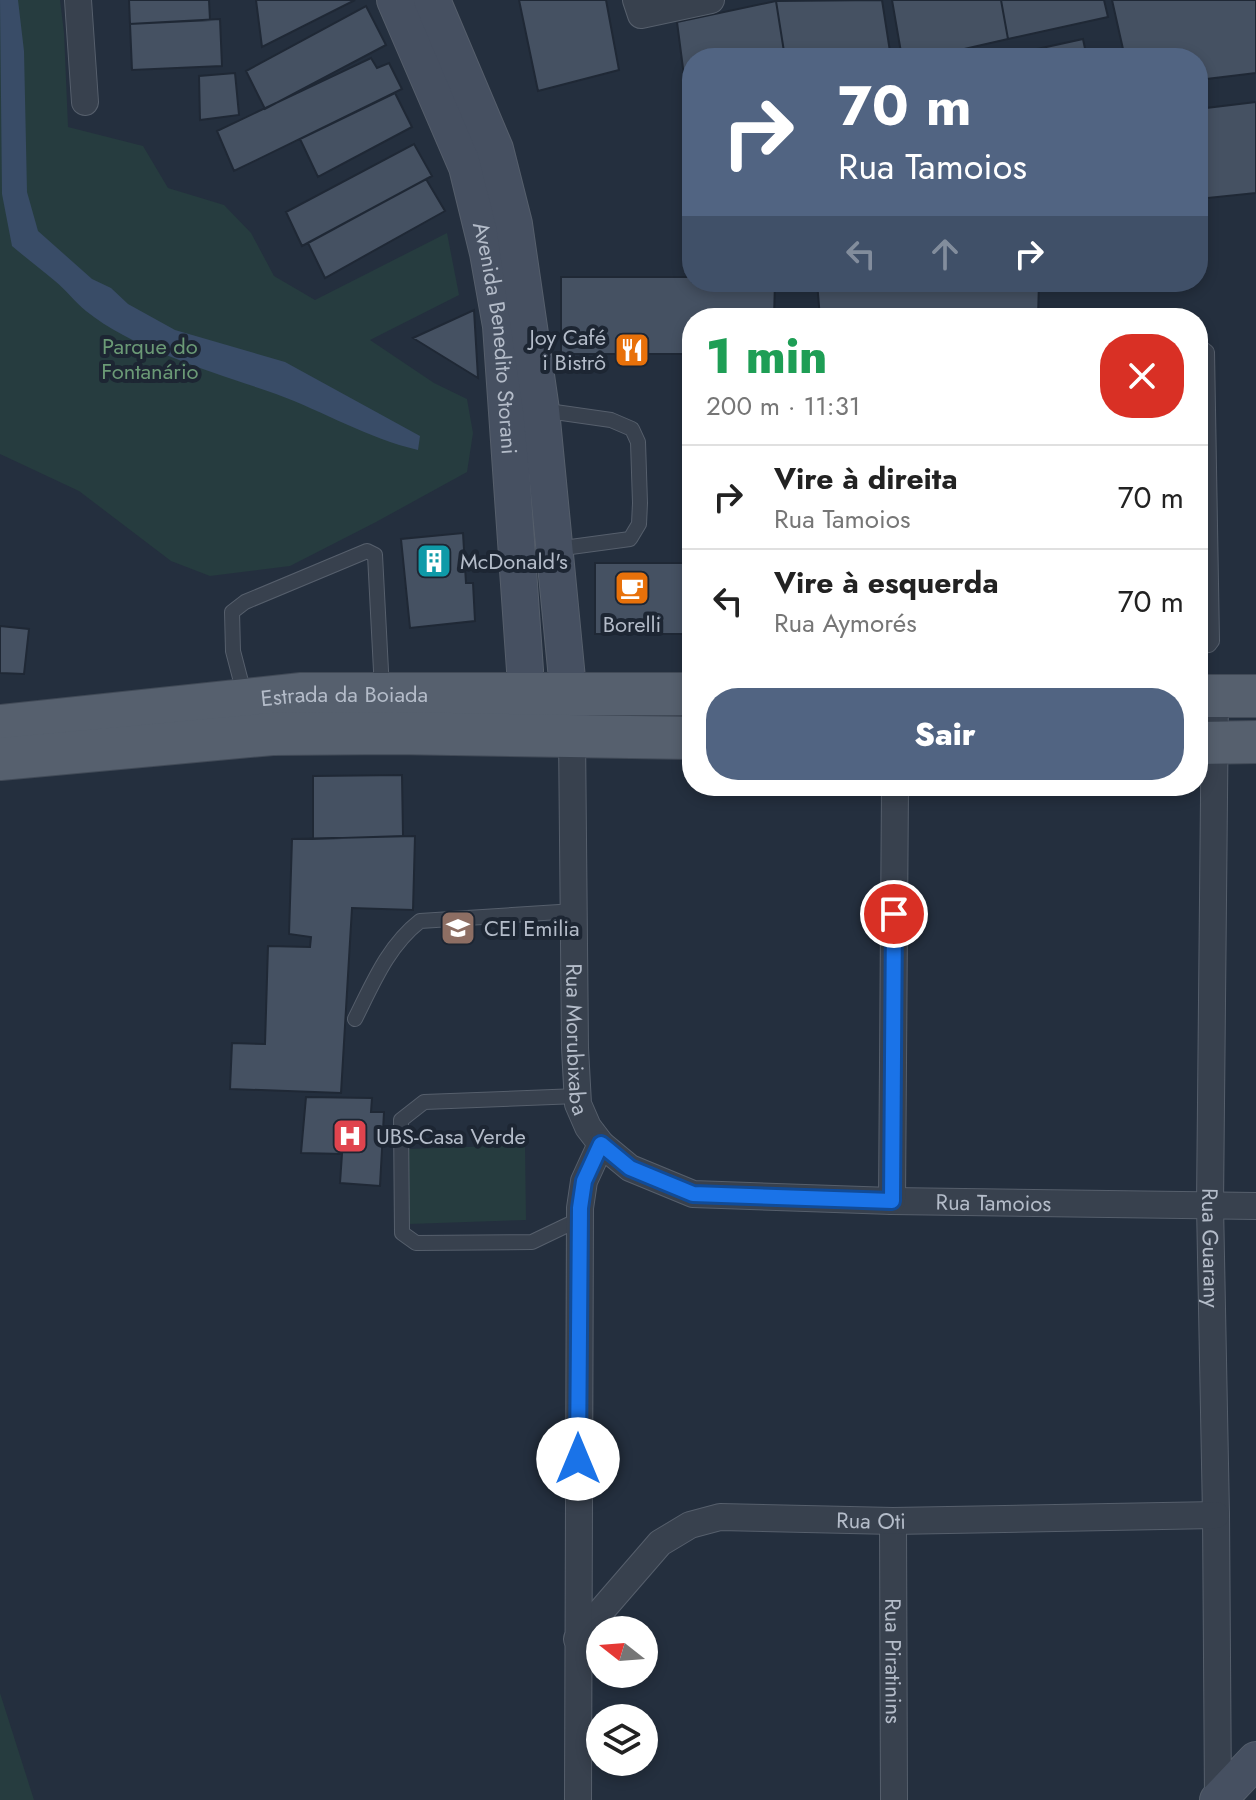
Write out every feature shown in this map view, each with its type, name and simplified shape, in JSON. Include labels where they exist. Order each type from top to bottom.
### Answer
[{"type":"main road","name":"Avenida Benedito Storani","points":[[395,0],[467,167],[488,253],[501,326],[526,735]]},
{"type":"main road","name":"Avenida Benedito Storani","points":[[432,0],[495,149],[514,224],[541,410],[572,735]]},
{"type":"main road","name":"Estrada da Boiada","points":[[0,726],[302,694],[682,694]]},
{"type":"main road","name":"Estrada da Boiada","points":[[0,759],[272,734],[682,738]]},
{"type":"main road","points":[[1208,743],[1256,742]]},
{"type":"main road","points":[[1218,1800],[1256,1760]]},
{"type":"street","points":[[78,0],[85,102]]},
{"type":"street","points":[[636,0],[641,15],[711,0]]},
{"type":"street","name":"Rua Guarany","points":[[1208,740],[1223,696]]},
{"type":"street","name":"Rua Morubixaba","points":[[572,735],[578,1096],[588,1127],[601,1144]]},
{"type":"street","points":[[892,1201],[895,796]]},
{"type":"street","name":"Rua Guarany","points":[[1207,796],[1218,1800]]},
{"type":"street","points":[[578,1800],[580,1219],[584,1181],[601,1144]]},
{"type":"street","name":"Rua Tamoios","points":[[601,1144],[630,1168],[693,1194],[892,1201],[1256,1206]]},
{"type":"street","name":"Rua Oti","points":[[577,1639],[660,1543],[690,1525],[720,1517],[893,1521],[1216,1515]]},
{"type":"street","name":"Rua Piratinins","points":[[893,1521],[894,1800]]},
{"type":"lane","points":[[541,410],[611,420],[632,429],[638,442],[639,524],[630,539],[555,549]]},
{"type":"lane","points":[[1208,410],[1212,641],[1208,645]]},
{"type":"lane","points":[[246,700],[233,651],[232,612],[245,602],[367,551],[375,555],[382,694]]},
{"type":"lane","points":[[355,1019],[389,953],[406,932],[420,921],[575,911]]},
{"type":"lane","points":[[578,1096],[424,1102],[401,1120],[400,1142],[402,1233],[416,1243],[532,1242],[580,1219]]},
{"type":"green space","name":"Parque do Fontanário","points":[[0,0],[60,0],[68,127],[143,146],[168,188],[224,205],[251,233],[274,276],[315,300],[447,233],[459,295],[370,340],[434,383],[467,399],[473,433],[467,472],[290,566],[210,576],[171,561],[79,491],[0,454]]},
{"type":"green space","points":[[525,1145],[526,1220],[409,1224],[408,1149]]},
{"type":"green space","points":[[0,1693],[34,1800],[0,1800]]},
{"type":"water","points":[[0,0],[18,0],[24,51],[27,192],[38,231],[92,279],[111,288],[128,304],[175,330],[285,362],[420,436],[418,450],[381,439],[294,401],[177,359],[128,337],[86,311],[12,246],[2,194]]},
{"type":"building","points":[[129,0],[209,0],[210,20],[130,24]]},
{"type":"building","points":[[256,0],[355,0],[262,47]]},
{"type":"building","points":[[519,0],[606,0],[619,70],[538,91]]},
{"type":"building","points":[[882,0],[889,48],[783,48],[776,1]]},
{"type":"building","points":[[892,0],[1001,0],[1008,39],[969,48],[900,48]]},
{"type":"building","points":[[1001,0],[1104,0],[1108,17],[1008,39]]},
{"type":"building","points":[[1112,0],[1256,0],[1256,73],[1208,79],[1208,48],[1123,48]]},
{"type":"building","points":[[776,1],[783,48],[682,48],[682,61],[677,22]]},
{"type":"building","points":[[366,6],[386,45],[265,109],[246,71]]},
{"type":"building","points":[[220,19],[222,66],[132,70],[130,24]]},
{"type":"building","points":[[1083,39],[1085,48],[1042,48]]},
{"type":"building","points":[[371,58],[377,68],[389,63],[402,89],[234,171],[217,131]]},
{"type":"building","points":[[235,73],[239,115],[200,120],[199,76]]},
{"type":"building","points":[[395,93],[412,127],[318,177],[300,139]]},
{"type":"building","points":[[1256,102],[1256,193],[1208,198],[1208,108]]},
{"type":"building","points":[[414,144],[432,176],[302,246],[286,212]]},
{"type":"building","points":[[426,179],[445,211],[325,278],[308,243]]},
{"type":"building","points":[[561,277],[682,277],[682,292],[775,292],[774,308],[682,308],[682,354],[561,354]]},
{"type":"building","points":[[818,292],[1039,292],[1038,308],[819,308]]},
{"type":"building","points":[[474,310],[478,378],[413,338]]},
{"type":"building","name":"McDonald's","points":[[463,533],[466,583],[473,583],[475,621],[410,628],[401,539]]},
{"type":"building","points":[[595,563],[682,563],[682,634],[595,634]]},
{"type":"building","points":[[0,626],[29,629],[24,674],[0,673]]},
{"type":"building","points":[[402,775],[403,836],[313,839],[313,776]]},
{"type":"building","points":[[415,836],[413,910],[352,908],[341,1093],[230,1089],[232,1043],[265,1044],[268,946],[310,947],[311,937],[289,934],[292,839]]},
{"type":"building","points":[[306,1097],[372,1098],[371,1112],[384,1112],[380,1186],[340,1183],[342,1154],[301,1153]]},
{"type":"place","name":"Joy Café i Bistrô","points":[[632,350]]},
{"type":"place","name":"McDonald's","points":[[434,561]]},
{"type":"place","name":"Borelli","points":[[632,588]]},
{"type":"place","name":"CEI Emilia","points":[[458,928]]},
{"type":"place","name":"UBS-Casa Verde","points":[[350,1136]]},
{"type":"route","points":[[578,1459],[580,1208],[584,1181],[601,1144],[630,1168],[693,1194],[892,1201],[894,914]]}]
